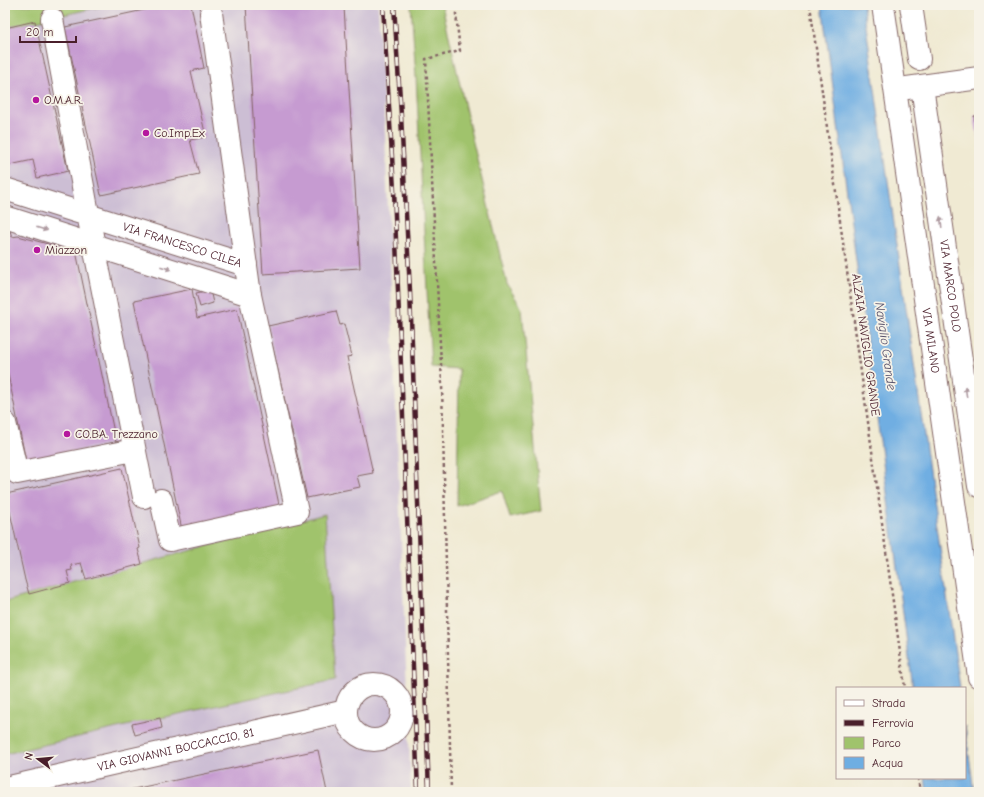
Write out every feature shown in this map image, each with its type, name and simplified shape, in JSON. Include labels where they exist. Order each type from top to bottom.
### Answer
[{"type":"street","name":"VIA MILANO","points":[[883,5],[979,677]]},
{"type":"street","points":[[911,5],[918,59]]},
{"type":"street","points":[[211,13],[246,265]]},
{"type":"street","points":[[5,423],[17,473],[134,450],[52,19]]},
{"type":"street","points":[[895,90],[979,78]]},
{"type":"street","name":"VIA MARCO POLO","points":[[922,86],[979,486]]},
{"type":"street","name":"VIA FRANCESCO CILEA","points":[[5,189],[246,265],[250,295],[297,512],[170,540],[152,499],[134,450]]},
{"type":"street","points":[[5,217],[250,295]]},
{"type":"street","name":"VIA GIOVANNI BOCCACCIO, 81","points":[[5,788],[346,711]]},
{"type":"path","points":[[451,792],[442,384],[426,59],[460,51],[455,5]]},
{"type":"path","name":"ALZAIA NAVIGLIO GRANDE","points":[[810,5],[905,687]]},
{"type":"path","points":[[918,779],[920,792]]},
{"type":"shaded area","points":[[5,5],[378,5],[385,134],[411,792],[5,792]]},
{"type":"green space","points":[[5,5],[108,5],[5,28]]},
{"type":"green space","points":[[411,5],[442,5],[507,284],[522,309],[541,511],[510,518],[502,491],[457,506],[459,369],[431,367]]},
{"type":"green space","points":[[325,514],[335,680],[160,718],[5,754],[5,602],[269,528]]},
{"type":"water","name":"Naviglio Grande","points":[[822,5],[863,5],[960,687],[913,687]]},
{"type":"water","points":[[966,733],[974,792],[927,792],[925,779],[966,779]]},
{"type":"building","points":[[167,5],[191,5],[204,68],[191,71],[206,137],[190,140],[199,174],[101,195],[65,27]]},
{"type":"building","points":[[246,5],[347,5],[344,7],[360,268],[263,274]]},
{"type":"building","name":"O.M.A.R.","points":[[35,21],[68,171],[37,178],[33,160],[5,166],[5,41],[7,40],[5,28]]},
{"type":"building","points":[[979,115],[979,139],[978,139],[974,116]]},
{"type":"building","points":[[10,231],[12,237],[18,236],[59,247],[61,254],[76,251],[116,442],[26,461],[5,360],[5,232]]},
{"type":"building","points":[[192,289],[197,318],[237,309],[280,509],[182,530],[134,301]]},
{"type":"building","points":[[210,290],[213,303],[200,307],[196,293]]},
{"type":"building","points":[[336,311],[340,325],[344,324],[352,356],[347,357],[373,473],[357,476],[360,487],[307,498],[268,326]]},
{"type":"building","points":[[122,468],[140,548],[138,549],[142,564],[86,579],[81,563],[71,565],[72,570],[67,571],[70,583],[29,594],[6,494]]},
{"type":"building","points":[[160,718],[162,728],[135,735],[132,724]]},
{"type":"building","points":[[318,750],[327,792],[124,792],[124,791]]},
{"type":"railway","points":[[383,5],[394,190],[418,792]]},
{"type":"railway","points":[[394,5],[410,291],[429,792]]},
{"type":"place","name":"O.M.A.R.","points":[[36,100]]},
{"type":"place","name":"Co.Imp.Ex","points":[[146,133]]},
{"type":"place","name":"Miazzon","points":[[37,250]]},
{"type":"place","name":"CO.BA. Trezzano","points":[[67,434]]}]
